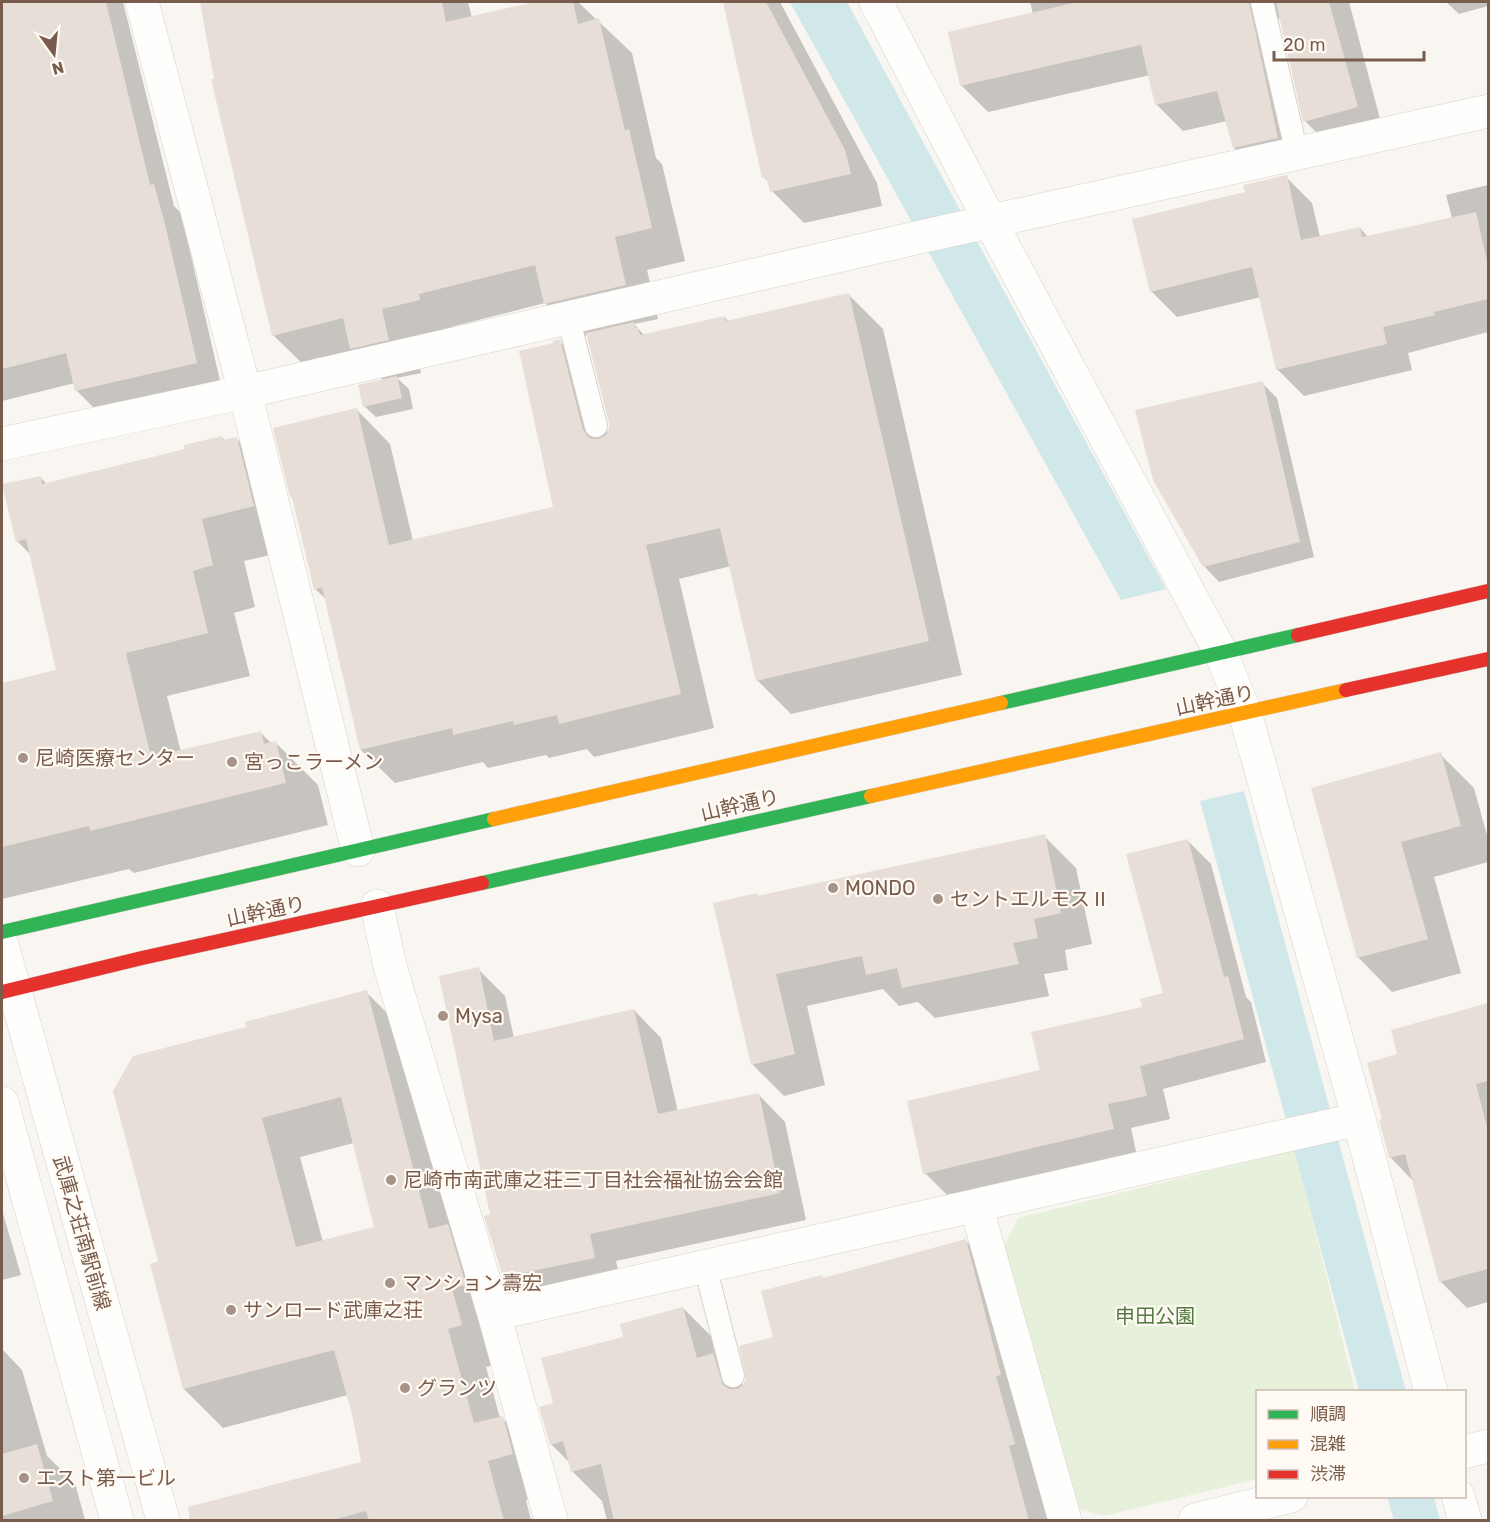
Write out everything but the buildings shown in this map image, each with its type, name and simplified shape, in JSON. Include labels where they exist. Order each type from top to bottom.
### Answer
[{"type":"street","points":[[142,2],[244,392],[358,850]]},
{"type":"street","points":[[876,2],[984,223],[1221,653],[1245,713],[1352,1121],[1430,1390]]},
{"type":"street","points":[[2,444],[244,392],[920,237],[1488,111]]},
{"type":"street","name":"山幹通り","points":[[2,932],[1488,591]]},
{"type":"street","name":"山幹通り","points":[[8,990],[142,958],[1488,659]]},
{"type":"street","points":[[377,906],[390,966],[494,1314],[551,1521]]},
{"type":"street","name":"武庫之荘南駅前線","points":[[2,945],[8,990],[163,1521]]},
{"type":"street","points":[[2,1104],[117,1521]]},
{"type":"street","points":[[494,1314],[1352,1121]]},
{"type":"street","points":[[976,1206],[1065,1521]]},
{"type":"street","points":[[1466,1452],[1488,1446]]},
{"type":"street","points":[[1195,1521],[1287,1498]]},
{"type":"street","points":[[1458,1498],[1465,1521]]},
{"type":"lane","points":[[1262,2],[1297,154]]},
{"type":"lane","points":[[568,317],[596,426]]},
{"type":"lane","points":[[705,1266],[733,1376]]},
{"type":"green space","name":"申田公園","points":[[1295,1150],[1355,1390],[1256,1390],[1256,1479],[1104,1516],[1073,1507],[1004,1246],[1018,1218]]},
{"type":"water","points":[[790,2],[847,2],[1166,589],[1121,600]]},
{"type":"water","points":[[1244,791],[1406,1390],[1359,1390],[1200,801]]},
{"type":"water","points":[[1387,1498],[1434,1498],[1440,1520],[1394,1520]]},
{"type":"traffic: fast","points":[[1001,703],[1298,635]]},
{"type":"traffic: fast","points":[[482,883],[871,796]]},
{"type":"traffic: fast","points":[[2,932],[494,819]]},
{"type":"traffic: slow","points":[[871,796],[1346,690]]},
{"type":"traffic: slow","points":[[494,819],[1001,703]]},
{"type":"traffic: jam","points":[[1298,635],[1488,591]]},
{"type":"traffic: jam","points":[[1346,690],[1488,659]]},
{"type":"traffic: jam","points":[[2,992],[142,958],[482,883]]},
{"type":"place","name":"尼崎医療センター","points":[[23,758]]},
{"type":"place","name":"宮っこラーメン","points":[[232,762]]},
{"type":"place","name":"MONDO","points":[[833,888]]},
{"type":"place","name":"セントエルモスⅡ","points":[[938,899]]},
{"type":"place","name":"Mysa","points":[[443,1016]]},
{"type":"place","name":"尼崎市南武庫之荘三丁目社会福祉協会会館","points":[[391,1180]]},
{"type":"place","name":"マンション壽宏","points":[[390,1283]]},
{"type":"place","name":"サンロード武庫之荘","points":[[231,1310]]},
{"type":"place","name":"グランツ","points":[[405,1388]]},
{"type":"place","name":"エスト第一ビル","points":[[24,1478]]}]
